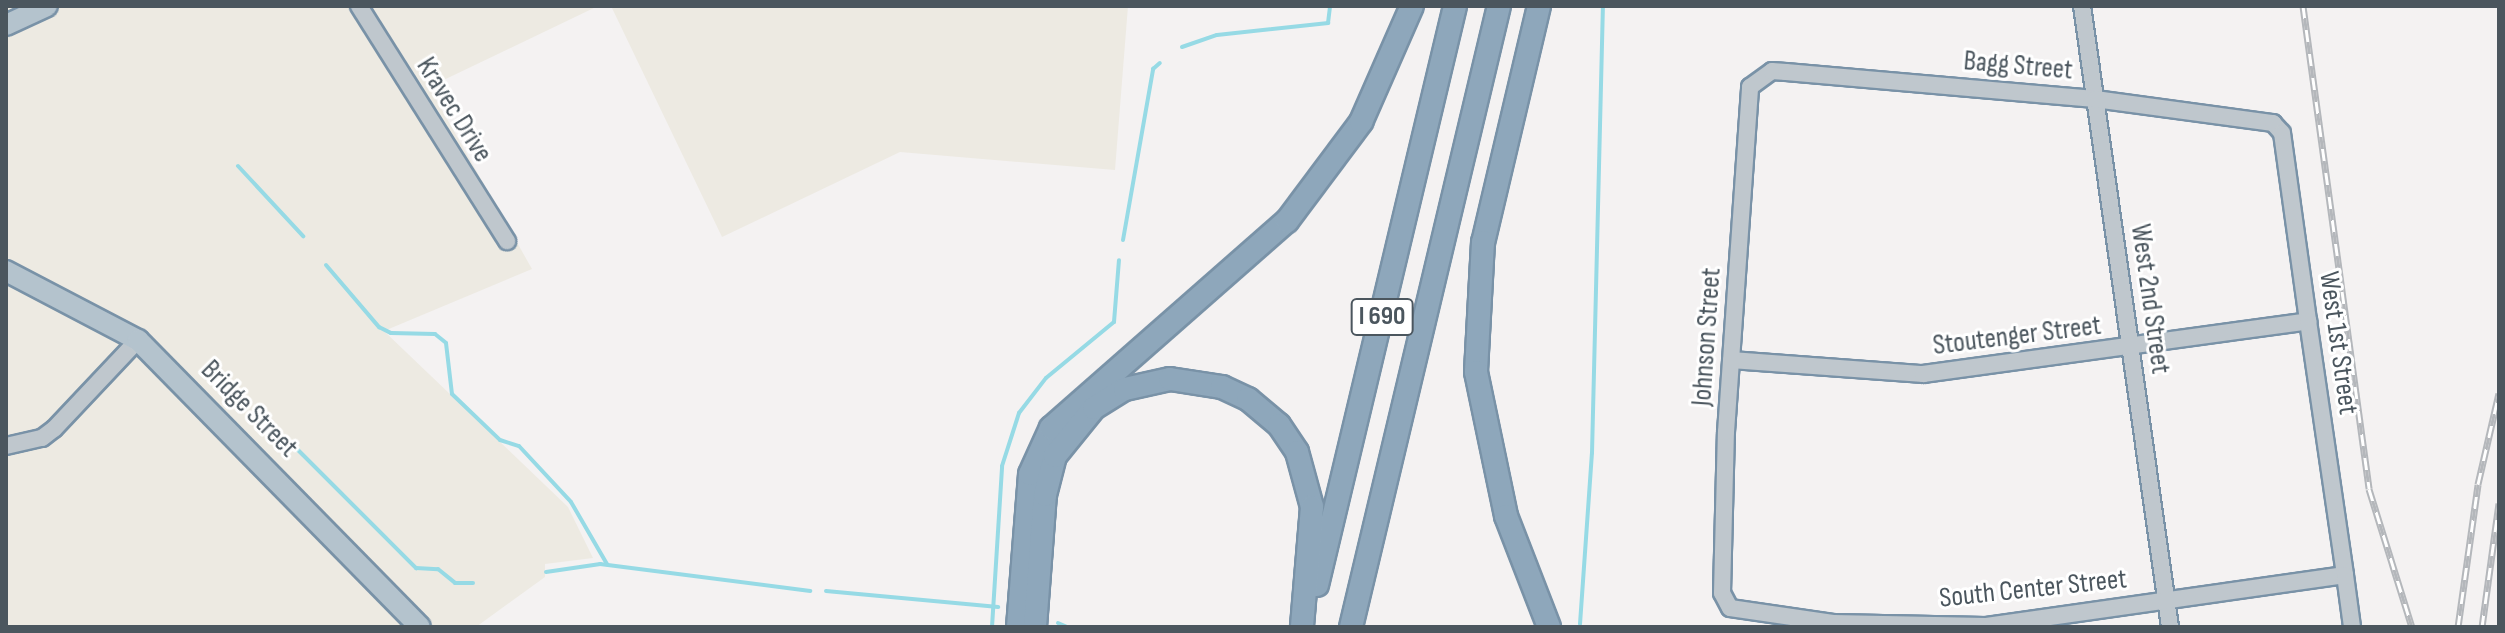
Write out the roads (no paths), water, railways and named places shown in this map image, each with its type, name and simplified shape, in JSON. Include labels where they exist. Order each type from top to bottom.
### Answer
[{"type":"highway","points":[[1018,627],[1030,474],[1051,428],[1068,408],[1258,251],[1295,211],[1361,122],[1412,6]]},
{"type":"highway","name":"I 690","points":[[1304,627],[1455,6]]},
{"type":"highway","name":"I 690","points":[[1351,627],[1499,6]]},
{"type":"highway","points":[[1539,6],[1483,242],[1476,372],[1506,516],[1549,627]]},
{"type":"highway","points":[[1035,627],[1045,495],[1055,456],[1094,408],[1125,389],[1170,379],[1222,387],[1248,399],[1279,425],[1297,452],[1312,507],[1304,627]]},
{"type":"main road","points":[[6,25],[47,6]]},
{"type":"main road","name":"Bridge Street","points":[[6,271],[138,340],[420,627]]},
{"type":"street","name":"Kravec Drive","points":[[359,6],[507,241]]},
{"type":"street","name":"West 2nd Street","points":[[2082,6],[2170,627]]},
{"type":"street","name":"Bagg Street","points":[[1760,77],[1786,72],[2095,99],[2271,122]]},
{"type":"street","name":"Johnson Street","points":[[1727,605],[1722,593],[1723,519],[1731,360],[1748,97],[1760,77]]},
{"type":"street","name":"West 1st Street","points":[[2271,122],[2282,133],[2352,627]]},
{"type":"street","name":"Stoutenger Street","points":[[1731,360],[1923,374],[2308,321]]},
{"type":"street","points":[[6,446],[42,438],[54,429],[138,340]]},
{"type":"street","name":"South Center Street","points":[[1727,605],[1740,613],[1833,623],[1985,627],[2345,575]]},
{"type":"waterway","points":[[1182,47],[1217,35],[1328,23],[1330,6]]},
{"type":"waterway","points":[[1580,624],[1592,453],[1603,6]]},
{"type":"waterway","points":[[1123,240],[1153,69],[1160,63]]},
{"type":"waterway","points":[[238,166],[303,236]]},
{"type":"waterway","points":[[992,627],[1002,466],[1019,413],[1046,378],[1114,322],[1119,260]]},
{"type":"waterway","points":[[326,265],[379,327],[391,333],[435,334],[446,343],[452,394],[500,440],[519,446],[571,502],[607,564]]},
{"type":"waterway","points":[[294,446],[416,568],[438,569],[455,583],[473,583]]},
{"type":"waterway","points":[[546,572],[600,564],[810,591]]},
{"type":"waterway","points":[[826,591],[998,607]]},
{"type":"waterway","points":[[1058,623],[1067,627]]},
{"type":"railway","points":[[2303,6],[2369,489],[2412,627]]},
{"type":"railway","points":[[2458,627],[2478,484],[2499,393]]},
{"type":"railway","points":[[2482,627],[2499,503]]}]
